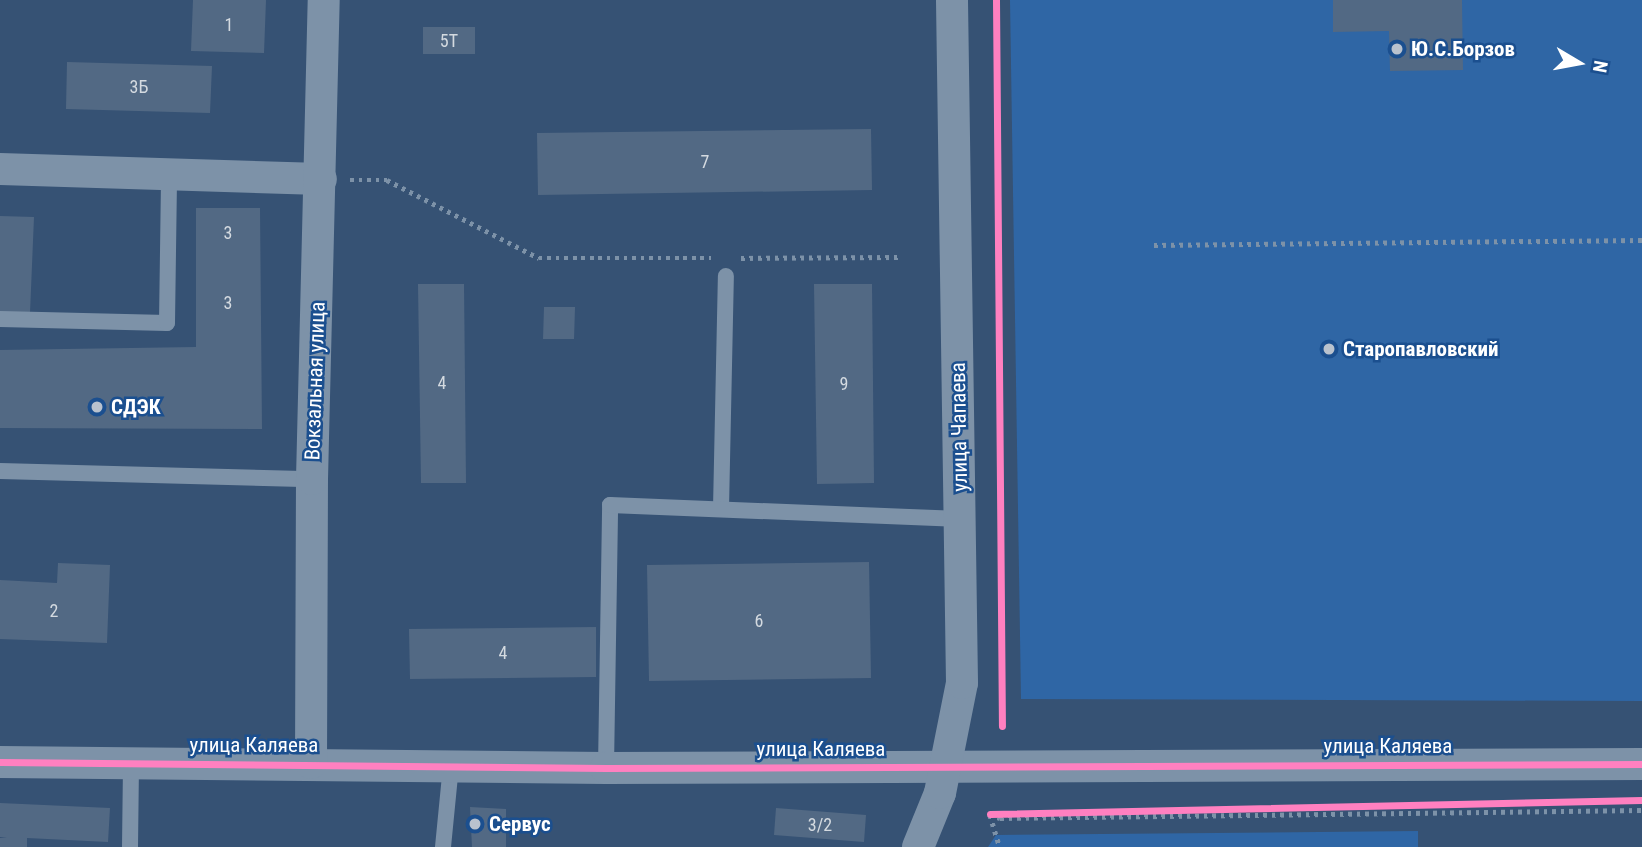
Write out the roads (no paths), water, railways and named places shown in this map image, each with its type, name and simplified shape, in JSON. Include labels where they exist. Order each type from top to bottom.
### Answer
[{"type":"street","name":"Вокзальная улица","points":[[311,763],[312,479],[324,0]]},
{"type":"street","name":"улица Чапаева","points":[[918,847],[947,766],[962,683],[952,0]]},
{"type":"street","points":[[0,169],[169,178],[321,179]]},
{"type":"street","name":"улица Каляева","points":[[0,762],[606,768],[1642,764]]},
{"type":"lane","points":[[0,319],[167,323],[169,178]]},
{"type":"lane","points":[[721,509],[726,276]]},
{"type":"lane","points":[[0,471],[312,479]]},
{"type":"lane","points":[[606,768],[610,505],[961,519]]},
{"type":"lane","points":[[130,847],[131,762]]},
{"type":"lane","points":[[443,847],[451,765]]},
{"type":"place","name":"Ю.С.Борзов","points":[[1397,49]]},
{"type":"place","name":"Старопавловский","points":[[1329,349]]},
{"type":"place","name":"СДЭК","points":[[97,407]]},
{"type":"place","name":"Сервус","points":[[475,824]]}]
